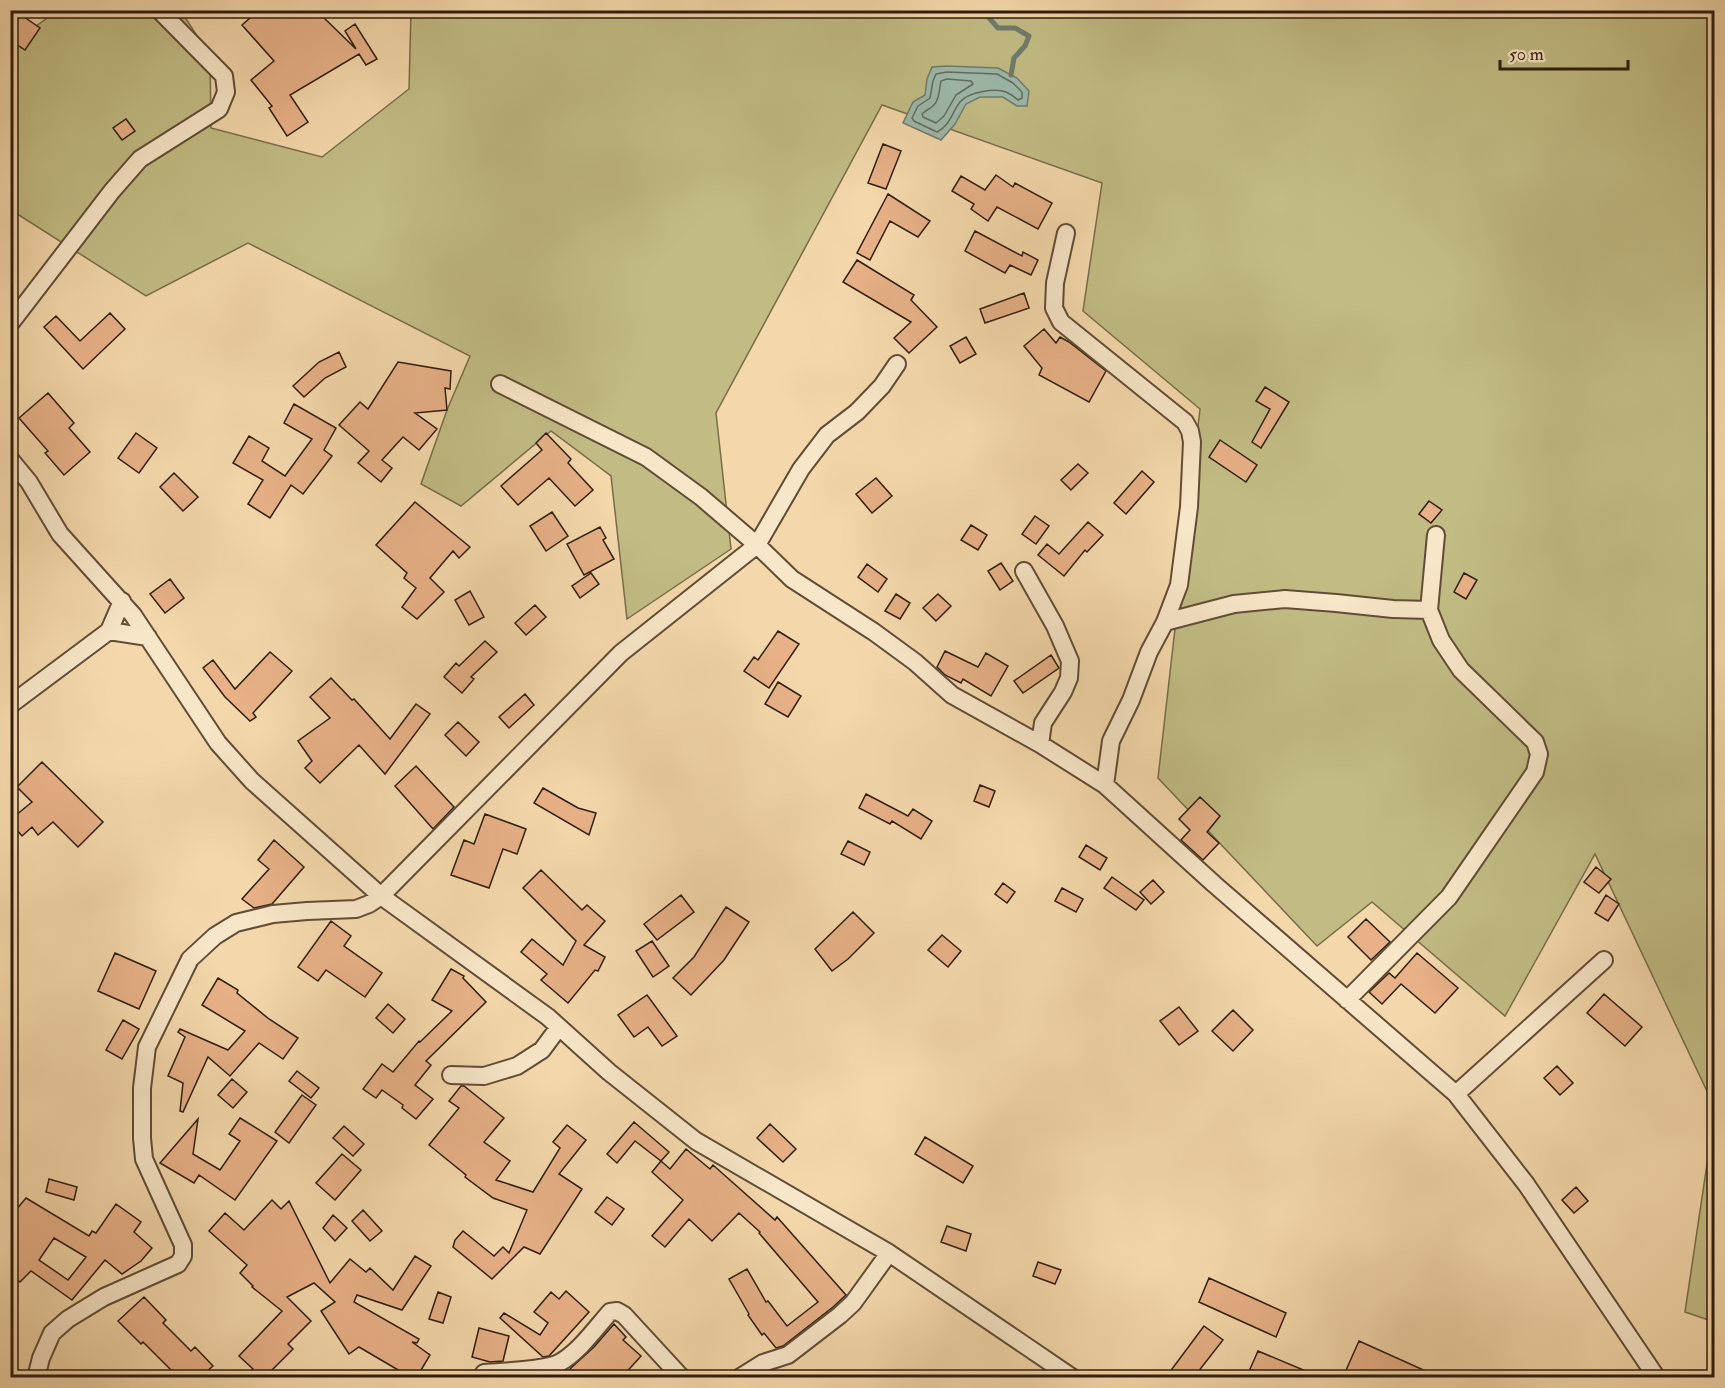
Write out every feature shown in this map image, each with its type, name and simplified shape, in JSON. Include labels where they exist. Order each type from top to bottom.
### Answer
[{"type":"street","points":[[10,324],[112,191],[140,159],[219,109],[226,92],[224,76],[159,10]]},
{"type":"street","points":[[1066,233],[1055,283],[1054,308],[1061,322],[1185,422],[1192,442],[1189,507],[1179,585],[1165,622],[1149,652],[1131,700],[1111,741],[1105,785]]},
{"type":"street","points":[[36,1377],[52,1333],[68,1319],[104,1297],[178,1264],[183,1256],[183,1245],[144,1159],[142,1088],[147,1047],[190,959],[215,936],[236,923],[273,914],[307,910],[356,909],[381,896],[621,654],[757,545],[801,469],[827,435],[882,386],[897,364]]},
{"type":"street","points":[[500,384],[646,457],[701,496],[792,579],[874,632],[915,662],[952,695],[1040,744],[1105,785],[1214,884],[1455,1094],[1526,1184],[1657,1377]]},
{"type":"street","points":[[10,459],[29,482],[60,534],[133,615],[218,743],[252,782],[381,896],[559,1027],[609,1072],[696,1141],[889,1253],[1073,1377]]},
{"type":"street","points":[[1347,1000],[1449,897],[1535,772],[1539,754],[1535,742],[1461,670],[1441,640],[1429,610],[1436,536]]},
{"type":"street","points":[[1024,571],[1055,626],[1070,661],[1069,678],[1063,692],[1043,723],[1040,744]]},
{"type":"street","points":[[1165,622],[1234,604],[1285,599],[1429,610]]},
{"type":"street","points":[[10,705],[109,631],[122,602]]},
{"type":"street","points":[[109,631],[148,637]]},
{"type":"street","points":[[1455,1094],[1605,960]]},
{"type":"street","points":[[451,1075],[484,1076],[517,1066],[542,1050],[559,1027]]},
{"type":"street","points":[[739,1377],[763,1363],[788,1355],[840,1315],[853,1303],[889,1253]]},
{"type":"street","points":[[483,1373],[544,1367],[559,1363],[584,1342],[610,1312],[617,1311],[624,1315],[682,1377]]},
{"type":"shaded area","points":[[57,11],[181,11],[210,56],[211,128],[322,157],[409,89],[411,11],[1714,11],[1714,1106],[1595,854],[1505,1016],[1372,902],[1317,946],[1158,778],[1200,409],[1083,311],[1102,183],[882,105],[716,413],[731,549],[627,619],[611,476],[551,431],[461,506],[421,484],[447,410],[470,356],[248,243],[146,296],[11,210],[10,45]]},
{"type":"shaded area","points":[[1714,1117],[1714,1322],[1685,1312]]},
{"type":"water","points":[[932,67],[998,68],[1017,78],[1029,91],[1027,106],[1017,106],[1003,97],[980,97],[966,104],[955,124],[941,140],[903,123],[913,102],[925,95],[927,79]]},
{"type":"building","points":[[10,10],[14,10],[40,28],[25,50],[10,40]]},
{"type":"building","points":[[259,10],[313,10],[356,49],[345,31],[355,24],[377,59],[366,65],[359,54],[290,95],[308,122],[287,136],[269,108],[272,106],[251,80],[274,61],[242,25]]},
{"type":"building","points":[[126,119],[135,131],[122,140],[113,128]]},
{"type":"building","points":[[883,144],[901,151],[886,189],[868,183]]},
{"type":"building","points":[[996,175],[1013,187],[1015,183],[1052,203],[1038,229],[997,207],[988,221],[971,209],[974,204],[952,191],[961,176],[985,190]]},
{"type":"building","points":[[888,194],[930,221],[918,237],[890,221],[870,260],[857,253]]},
{"type":"building","points":[[975,231],[1022,256],[1023,252],[1038,260],[1031,275],[1010,265],[1005,273],[965,251]]},
{"type":"building","points":[[857,260],[914,295],[911,300],[937,327],[909,353],[894,338],[911,322],[843,282]]},
{"type":"building","points":[[1024,293],[1029,308],[985,323],[980,309]]},
{"type":"building","points":[[110,313],[125,329],[83,369],[44,327],[56,316],[80,341]]},
{"type":"building","points":[[1044,329],[1056,343],[1060,337],[1069,342],[1106,371],[1089,402],[1039,375],[1042,368],[1024,346]]},
{"type":"building","points":[[966,337],[976,354],[960,363],[950,346]]},
{"type":"building","points":[[339,352],[346,367],[325,378],[304,397],[293,386],[319,362]]},
{"type":"building","points":[[398,362],[451,371],[450,389],[445,388],[447,410],[415,413],[437,429],[419,450],[403,437],[382,460],[392,468],[381,482],[358,463],[369,451],[339,425],[360,402],[368,409]]},
{"type":"building","points":[[1265,387],[1289,402],[1261,448],[1252,442],[1270,409],[1256,401]]},
{"type":"building","points":[[48,393],[74,423],[69,428],[90,452],[64,475],[45,453],[48,451],[19,418]]},
{"type":"building","points":[[294,404],[336,428],[324,450],[332,456],[303,494],[291,485],[270,518],[248,504],[263,480],[233,463],[249,436],[269,448],[262,461],[285,476],[312,439],[284,423]]},
{"type":"building","points":[[136,433],[157,448],[139,473],[118,458]]},
{"type":"building","points":[[546,433],[571,459],[568,463],[593,490],[575,506],[549,478],[518,505],[501,486],[542,450],[536,443]]},
{"type":"building","points":[[1220,440],[1257,465],[1246,482],[1209,457]]},
{"type":"building","points":[[1078,464],[1088,473],[1071,490],[1061,480]]},
{"type":"building","points":[[1142,471],[1154,482],[1126,514],[1114,503]]},
{"type":"building","points":[[174,473],[198,497],[183,511],[160,487]]},
{"type":"building","points":[[876,478],[892,496],[872,513],[856,494]]},
{"type":"building","points":[[1429,501],[1442,510],[1431,523],[1419,514]]},
{"type":"building","points":[[415,502],[470,547],[459,558],[453,551],[430,578],[444,592],[417,619],[402,607],[416,588],[404,578],[407,573],[376,545]]},
{"type":"building","points":[[552,512],[568,536],[546,551],[530,526]]},
{"type":"building","points":[[1035,516],[1049,526],[1036,544],[1022,534]]},
{"type":"building","points":[[1088,522],[1103,535],[1087,552],[1085,550],[1064,576],[1038,555],[1047,544],[1059,554]]},
{"type":"building","points":[[971,525],[987,535],[978,550],[961,540]]},
{"type":"building","points":[[600,527],[606,538],[603,540],[614,559],[584,575],[567,544]]},
{"type":"building","points":[[1001,563],[1013,581],[1000,590],[988,571]]},
{"type":"building","points":[[867,564],[887,579],[878,592],[858,577]]},
{"type":"building","points":[[591,573],[599,584],[580,598],[572,586]]},
{"type":"building","points":[[1464,573],[1477,580],[1466,599],[1454,592]]},
{"type":"building","points":[[170,579],[184,598],[165,613],[150,594]]},
{"type":"building","points":[[470,591],[484,617],[469,625],[455,600]]},
{"type":"building","points":[[896,594],[910,603],[900,619],[885,611]]},
{"type":"building","points":[[938,594],[951,606],[936,621],[923,608]]},
{"type":"building","points":[[535,605],[546,617],[526,635],[515,623]]},
{"type":"building","points":[[778,631],[799,644],[769,688],[744,671],[754,657],[758,660]]},
{"type":"building","points":[[485,641],[497,652],[471,677],[474,679],[462,693],[444,677],[456,663],[459,666]]},
{"type":"building","points":[[945,651],[978,667],[986,653],[1008,666],[991,696],[963,679],[961,683],[945,675],[937,667]]},
{"type":"building","points":[[270,652],[292,671],[253,713],[256,717],[250,721],[225,697],[203,668],[213,660],[235,689]]},
{"type":"building","points":[[1051,655],[1059,668],[1023,693],[1014,681]]},
{"type":"building","points":[[331,678],[352,700],[354,699],[390,739],[416,704],[430,714],[385,774],[359,745],[320,783],[305,768],[312,761],[298,741],[330,718],[310,697]]},
{"type":"building","points":[[778,682],[801,696],[788,717],[765,704]]},
{"type":"building","points":[[525,694],[534,705],[509,728],[499,717]]},
{"type":"building","points":[[458,722],[479,742],[466,756],[445,735]]},
{"type":"building","points":[[42,762],[103,822],[78,847],[53,822],[38,835],[32,827],[22,836],[10,822],[32,802],[17,787]]},
{"type":"building","points":[[416,766],[454,807],[433,829],[395,786]]},
{"type":"building","points":[[980,785],[995,791],[989,807],[974,801]]},
{"type":"building","points":[[543,788],[578,808],[596,813],[589,835],[534,803]]},
{"type":"building","points":[[866,794],[908,816],[913,809],[932,821],[921,839],[892,821],[890,824],[859,808]]},
{"type":"building","points":[[1200,797],[1220,816],[1207,832],[1219,843],[1203,860],[1181,840],[1190,830],[1179,819]]},
{"type":"building","points":[[485,814],[526,829],[517,854],[503,849],[489,888],[451,875],[464,840],[474,844]]},
{"type":"building","points":[[274,840],[304,867],[272,904],[254,908],[242,899],[269,869],[258,860]]},
{"type":"building","points":[[848,841],[870,852],[864,865],[841,854]]},
{"type":"building","points":[[1086,845],[1107,858],[1100,870],[1079,857]]},
{"type":"building","points":[[1596,867],[1611,879],[1599,893],[1584,882]]},
{"type":"building","points":[[541,870],[582,910],[587,905],[605,921],[584,945],[605,957],[598,971],[595,970],[568,1003],[541,980],[547,974],[521,952],[532,939],[563,965],[576,941],[523,888]]},
{"type":"building","points":[[1112,877],[1144,900],[1136,910],[1104,888]]},
{"type":"building","points":[[1153,880],[1164,892],[1151,904],[1140,892]]},
{"type":"building","points":[[1003,883],[1015,892],[1007,903],[995,894]]},
{"type":"building","points":[[1062,888],[1083,899],[1076,912],[1055,901]]},
{"type":"building","points":[[681,895],[694,912],[657,940],[644,924]]},
{"type":"building","points":[[1606,895],[1619,904],[1608,921],[1595,913]]},
{"type":"building","points":[[726,907],[749,922],[724,960],[691,995],[673,978],[694,957]]},
{"type":"building","points":[[853,912],[874,933],[848,959],[832,971],[815,949]]},
{"type":"building","points":[[1366,919],[1390,942],[1371,960],[1348,937]]},
{"type":"building","points":[[331,921],[351,936],[344,946],[382,973],[365,997],[326,970],[318,981],[298,967]]},
{"type":"building","points":[[942,935],[961,951],[948,967],[928,950]]},
{"type":"building","points":[[652,941],[669,966],[653,977],[636,951]]},
{"type":"building","points":[[115,953],[156,971],[139,1009],[98,991]]},
{"type":"building","points":[[1417,953],[1458,988],[1435,1013],[1401,984],[1382,1004],[1369,992],[1389,973],[1395,978]]},
{"type":"building","points":[[451,969],[464,976],[463,978],[486,1002],[426,1061],[431,1065],[415,1085],[433,1099],[416,1119],[402,1108],[403,1105],[382,1090],[376,1098],[363,1089],[382,1064],[393,1072],[419,1041],[452,1011],[432,1000]]},
{"type":"building","points":[[218,978],[238,990],[237,993],[269,1019],[298,1038],[283,1059],[259,1043],[230,1076],[208,1057],[183,1112],[180,1111],[183,1083],[168,1076],[185,1037],[178,1032],[180,1029],[228,1050],[245,1031],[202,1005]]},
{"type":"building","points":[[1604,994],[1642,1027],[1625,1046],[1587,1013]]},
{"type":"building","points":[[647,995],[677,1036],[662,1046],[648,1027],[634,1037],[618,1015]]},
{"type":"building","points":[[388,1004],[405,1019],[393,1033],[376,1018]]},
{"type":"building","points":[[1179,1007],[1198,1031],[1179,1045],[1160,1021]]},
{"type":"building","points":[[1233,1010],[1253,1030],[1233,1051],[1212,1031]]},
{"type":"building","points":[[123,1020],[139,1029],[122,1059],[106,1050]]},
{"type":"building","points":[[1557,1066],[1573,1083],[1560,1095],[1544,1078]]},
{"type":"building","points":[[297,1071],[319,1088],[311,1098],[289,1081]]},
{"type":"building","points":[[232,1079],[247,1092],[233,1108],[218,1095]]},
{"type":"building","points":[[461,1086],[504,1118],[484,1142],[510,1161],[496,1180],[533,1192],[560,1148],[553,1142],[567,1125],[586,1140],[559,1174],[582,1189],[540,1254],[524,1247],[492,1279],[453,1247],[455,1240],[463,1231],[494,1256],[503,1247],[509,1253],[527,1210],[493,1198],[429,1145],[459,1108],[449,1101]]},
{"type":"building","points":[[302,1095],[316,1105],[289,1143],[275,1132]]},
{"type":"building","points":[[240,1118],[277,1141],[235,1200],[199,1175],[194,1183],[160,1163],[198,1119],[193,1154],[220,1170],[240,1141],[229,1134]]},
{"type":"building","points":[[634,1122],[669,1152],[661,1161],[635,1141],[617,1163],[607,1154]]},
{"type":"building","points":[[770,1124],[796,1149],[783,1162],[757,1138]]},
{"type":"building","points":[[344,1126],[364,1144],[353,1156],[333,1138]]},
{"type":"building","points":[[925,1137],[973,1166],[963,1183],[915,1154]]},
{"type":"building","points":[[686,1149],[710,1169],[713,1165],[775,1220],[777,1217],[846,1295],[783,1346],[776,1348],[764,1333],[762,1335],[748,1315],[729,1279],[747,1269],[766,1302],[768,1301],[787,1326],[818,1302],[760,1232],[739,1213],[712,1241],[689,1219],[665,1247],[652,1236],[683,1200],[652,1172],[661,1161],[670,1169]]},
{"type":"building","points":[[342,1154],[361,1170],[335,1200],[316,1183]]},
{"type":"building","points":[[49,1179],[77,1187],[74,1200],[46,1192]]},
{"type":"building","points":[[1576,1187],[1588,1201],[1574,1213],[1562,1200]]},
{"type":"building","points":[[607,1197],[624,1209],[612,1225],[595,1212]]},
{"type":"building","points":[[26,1198],[89,1236],[92,1231],[96,1233],[116,1204],[141,1222],[134,1232],[152,1248],[141,1261],[122,1274],[105,1260],[72,1300],[31,1271],[20,1282],[10,1274],[10,1217]],"holes":[[[54,1238],[86,1257],[68,1280],[39,1260]]]},
{"type":"building","points":[[272,1200],[281,1209],[289,1201],[330,1283],[350,1259],[366,1272],[370,1268],[393,1290],[415,1256],[431,1266],[402,1310],[357,1295],[354,1302],[419,1339],[417,1343],[412,1342],[430,1355],[417,1377],[410,1377],[359,1347],[349,1354],[321,1311],[335,1302],[314,1283],[287,1297],[311,1321],[288,1344],[293,1349],[265,1377],[244,1377],[253,1369],[239,1356],[282,1311],[252,1287],[240,1273],[247,1265],[209,1231],[225,1213],[244,1230]]},
{"type":"building","points":[[363,1210],[382,1231],[370,1241],[352,1221]]},
{"type":"building","points":[[333,1215],[347,1228],[335,1241],[323,1228]]},
{"type":"building","points":[[947,1226],[971,1234],[966,1251],[941,1242]]},
{"type":"building","points":[[1038,1262],[1061,1270],[1055,1284],[1033,1276]]},
{"type":"building","points":[[1209,1278],[1286,1313],[1276,1337],[1199,1302]]},
{"type":"building","points":[[566,1291],[589,1312],[549,1356],[543,1357],[500,1318],[504,1313],[540,1335],[548,1323],[534,1312],[551,1292],[559,1299]]},
{"type":"building","points":[[438,1292],[451,1297],[443,1323],[429,1319]]},
{"type":"building","points":[[144,1297],[166,1320],[163,1323],[191,1351],[195,1347],[213,1366],[200,1377],[163,1377],[171,1370],[118,1321]]},
{"type":"building","points":[[614,1324],[626,1337],[623,1340],[641,1356],[622,1377],[563,1377],[594,1347]]},
{"type":"building","points":[[1204,1326],[1223,1340],[1194,1377],[1166,1377]]},
{"type":"building","points":[[479,1328],[509,1336],[503,1361],[490,1362],[472,1357]]},
{"type":"building","points":[[1359,1341],[1439,1377],[1343,1377]]},
{"type":"building","points":[[1258,1351],[1320,1377],[1269,1377],[1250,1369]]},
{"type":"waterway","points":[[982,10],[998,28],[1015,28],[1029,36],[1025,46],[1014,58],[1011,75]]}]
